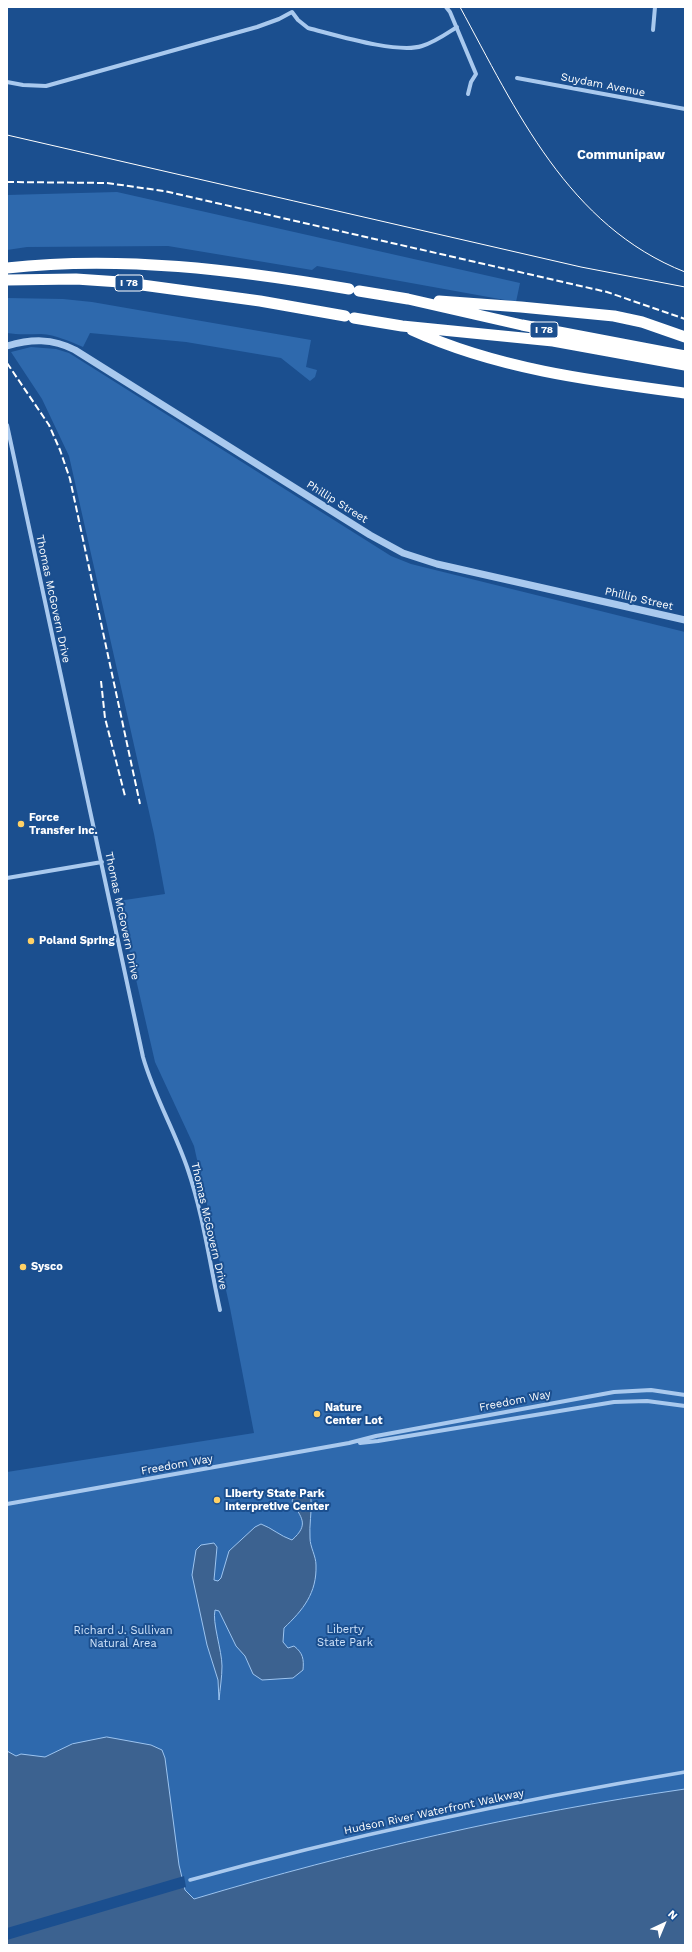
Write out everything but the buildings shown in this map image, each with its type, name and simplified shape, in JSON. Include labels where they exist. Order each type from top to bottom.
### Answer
[{"type":"highway","name":"I 78","points":[[7,268],[67,264],[151,265],[263,276],[408,299],[683,360]]},
{"type":"highway","name":"I 78","points":[[7,281],[83,280],[120,282],[260,301],[402,326],[538,339],[683,360]]},
{"type":"highway","points":[[408,299],[514,306],[614,316],[642,322],[685,337]]},
{"type":"highway","points":[[402,326],[444,345],[500,361],[579,377],[685,393]]},
{"type":"street","points":[[446,7],[457,27],[476,74],[471,82],[468,94]]},
{"type":"street","points":[[653,30],[655,7]]},
{"type":"street","points":[[7,82],[23,85],[46,86],[257,27],[279,19],[292,12],[298,20],[308,28],[403,49],[421,46],[441,38],[457,27]]},
{"type":"street","name":"Suydam Avenue","points":[[517,78],[685,109]]},
{"type":"street","name":"Phillip Street","points":[[7,346],[27,341],[48,340],[57,342],[75,350],[370,536],[403,553],[437,564],[685,620]]},
{"type":"street","name":"Thomas McGovern Drive","points":[[7,425],[143,1057],[155,1094],[174,1132],[189,1172],[220,1310]]},
{"type":"street","points":[[7,878],[102,862]]},
{"type":"street","name":"Freedom Way","points":[[349,1444],[376,1436],[603,1394],[645,1390],[685,1395]]},
{"type":"street","name":"Freedom Way","points":[[7,1504],[349,1444],[378,1441],[625,1401],[657,1402],[685,1406]]},
{"type":"street","name":"Hudson River Waterfront Walkway","points":[[190,1880],[330,1844],[434,1820],[566,1793],[685,1772]]},
{"type":"green space","points":[[117,192],[520,283],[516,302],[317,266],[312,270],[168,246],[27,247],[7,250],[7,195]]},
{"type":"green space","points":[[7,298],[63,299],[92,302],[311,340],[306,367],[317,370],[315,377],[310,381],[281,358],[186,342],[90,333],[83,347],[47,335],[7,333]]},
{"type":"green space","points":[[31,347],[56,349],[69,353],[391,556],[411,564],[685,632],[685,1789],[561,1810],[437,1835],[376,1849],[254,1881],[194,1899],[185,1890],[179,1865],[163,1763],[7,1772],[7,1472],[254,1433],[230,1308],[194,1146],[155,1062],[118,901],[165,894],[154,834],[69,456],[42,399],[11,352]]},
{"type":"shaded area","points":[[307,1495],[311,1499],[310,1538],[316,1562],[316,1575],[308,1600],[303,1608],[284,1628],[283,1642],[288,1648],[294,1646],[299,1651],[303,1659],[303,1670],[293,1678],[262,1680],[253,1674],[245,1656],[236,1646],[219,1611],[215,1610],[214,1615],[222,1666],[219,1700],[218,1680],[207,1645],[192,1575],[196,1550],[201,1545],[214,1543],[217,1547],[214,1580],[218,1581],[221,1578],[229,1551],[255,1527],[261,1524],[292,1540],[298,1534],[301,1530],[302,1521],[292,1501],[294,1497]]},
{"type":"shaded area","points":[[107,1737],[151,1745],[162,1750],[165,1758],[179,1865],[185,1890],[194,1899],[254,1881],[376,1849],[437,1835],[561,1810],[685,1789],[685,1945],[7,1945],[7,1751],[16,1756],[21,1754],[45,1757],[72,1744]]},
{"type":"pier","points":[[184,1876],[186,1887],[7,1940],[7,1928]]},
{"type":"tram line","points":[[460,7],[525,124],[550,161],[577,195],[608,226],[644,252],[685,272]]},
{"type":"tram line","points":[[7,135],[581,267],[685,287]]},
{"type":"railway","points":[[7,182],[107,183],[164,191],[607,292],[685,319]]},
{"type":"railway","points":[[7,363],[49,425],[70,479],[140,804]]},
{"type":"railway","points":[[101,681],[105,718],[125,796]]},
{"type":"place","name":"Force Transfer Inc.","points":[[21,824]]},
{"type":"place","name":"Poland Spring","points":[[31,941]]},
{"type":"place","name":"Sysco","points":[[23,1267]]},
{"type":"place","name":"Nature Center Lot","points":[[317,1414]]},
{"type":"place","name":"Liberty State Park Interpretive Center","points":[[217,1500]]},
{"type":"district","name":"Communipaw","points":[[621,155]]},
{"type":"park label","name":"Liberty State Park","points":[[345,1636]]},
{"type":"park label","name":"Richard J. Sullivan Natural Area","points":[[123,1637]]}]
